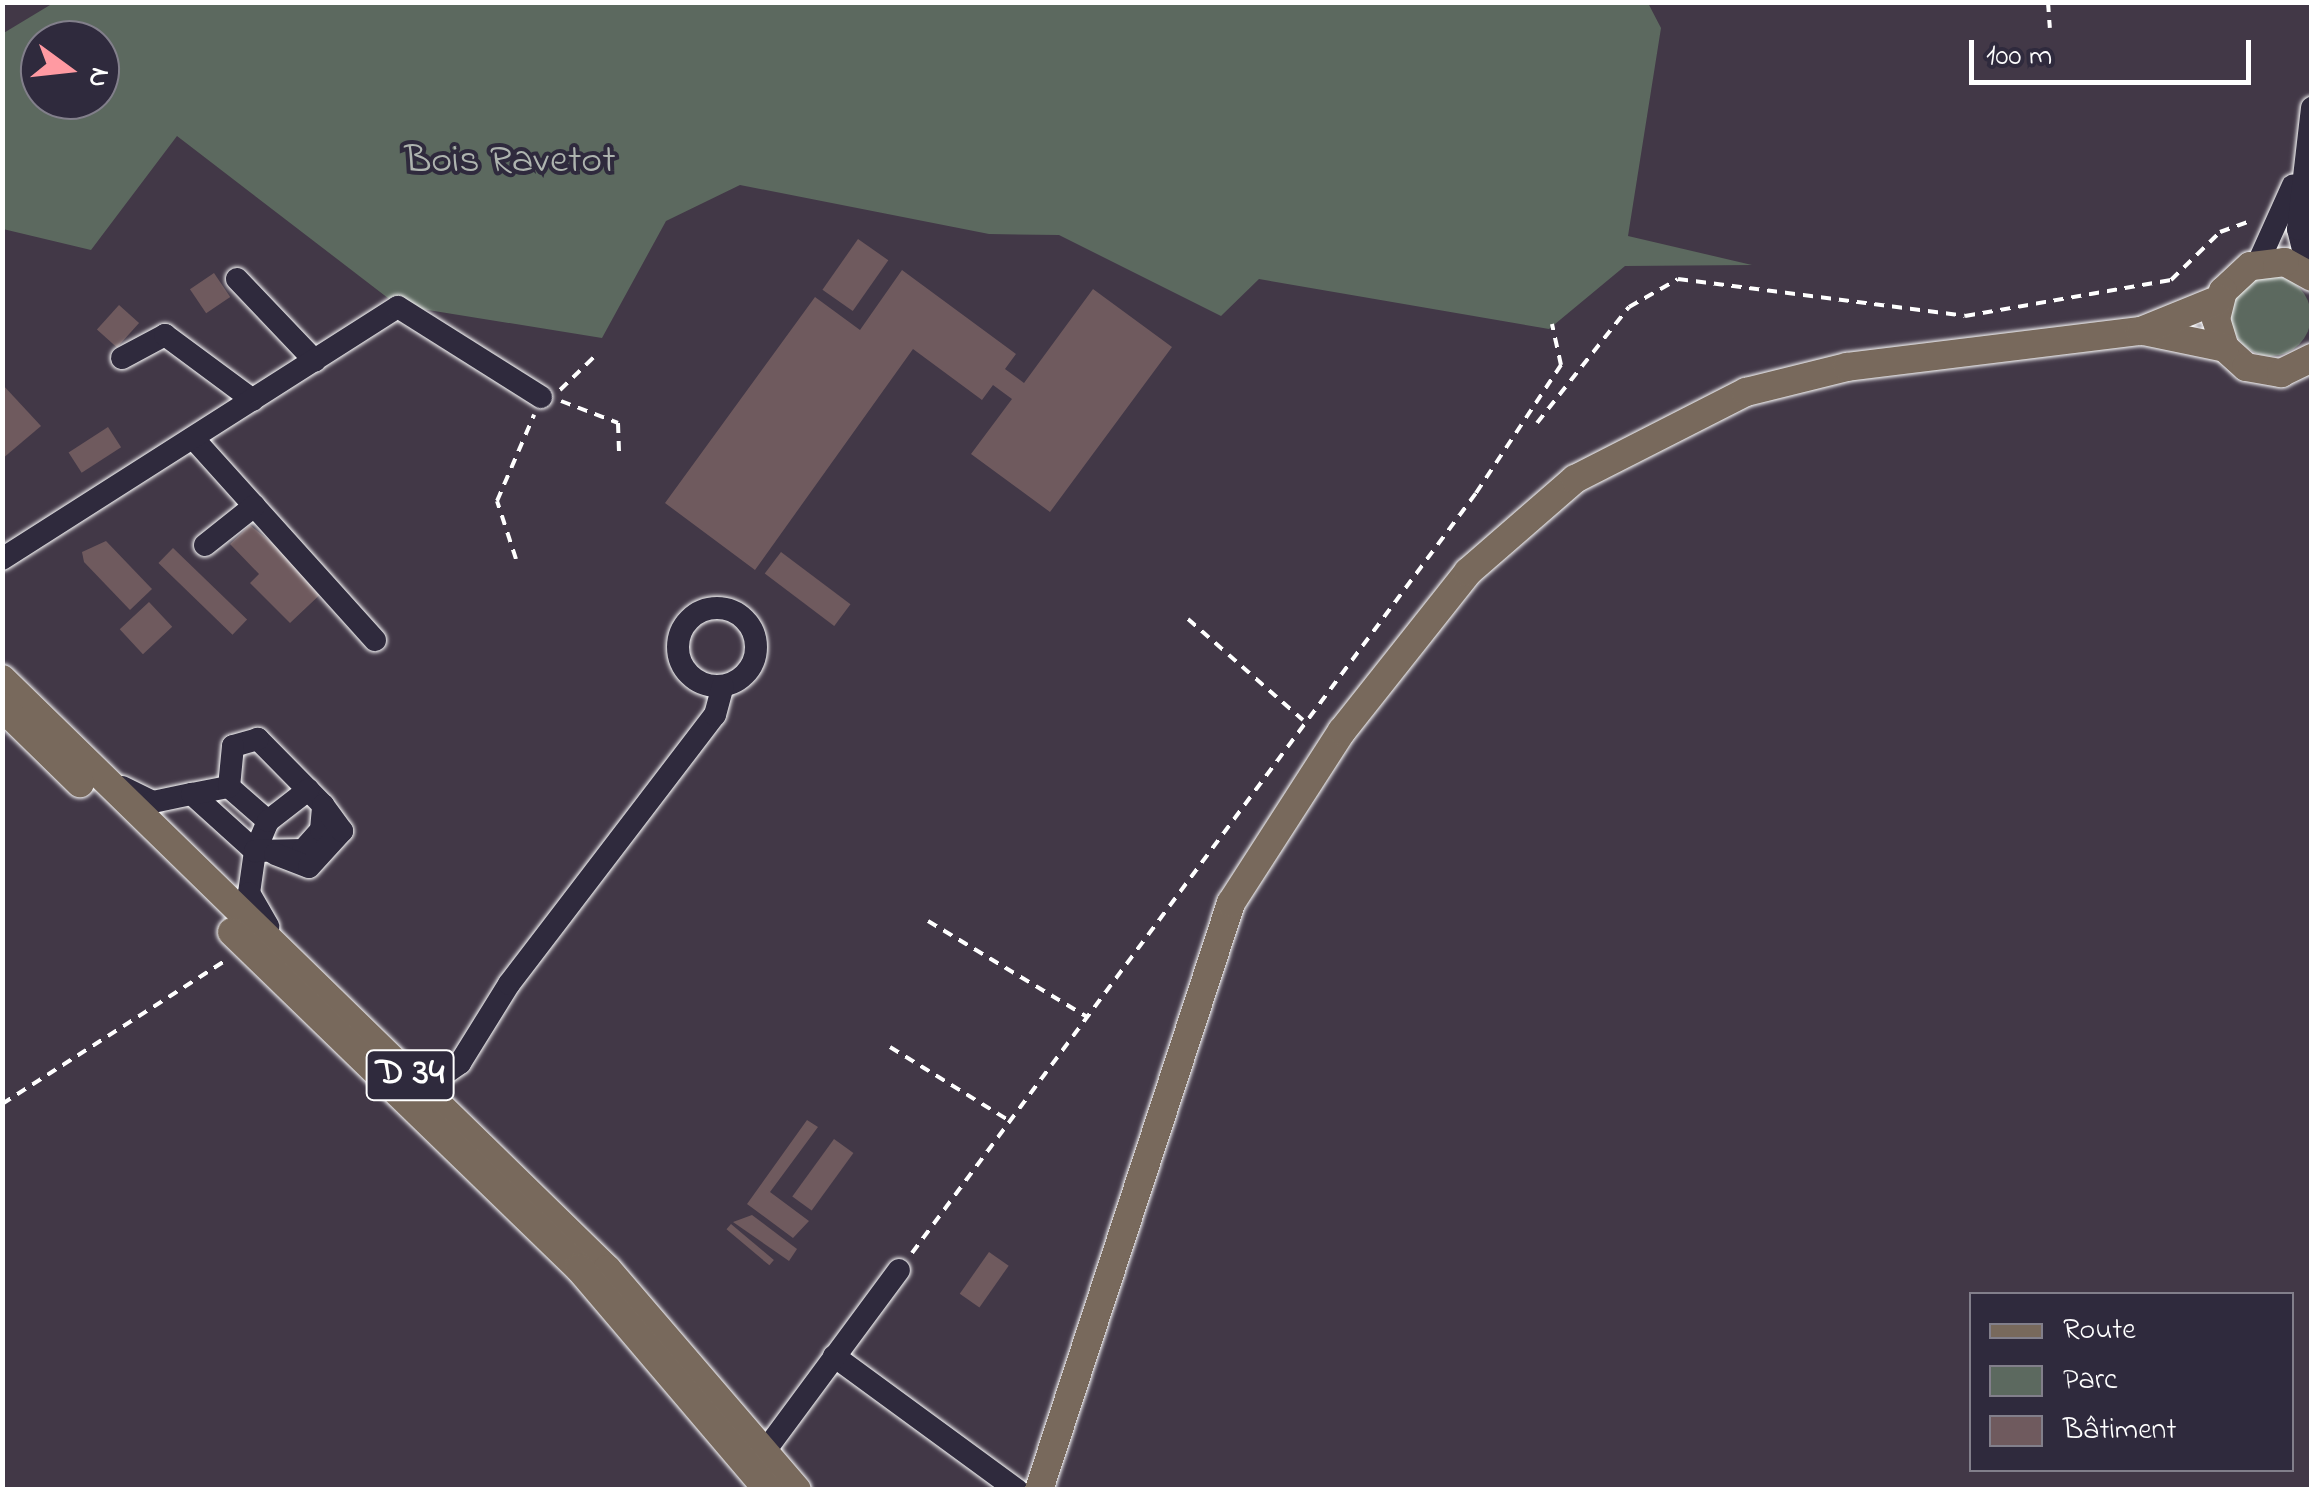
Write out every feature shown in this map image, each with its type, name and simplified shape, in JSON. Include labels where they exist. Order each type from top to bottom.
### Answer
[{"type":"main road","points":[[1040,1490],[1231,903],[1342,731],[1468,572],[1575,479],[1746,392],[1847,367],[2141,331],[2220,299],[2258,263],[2310,275]]},
{"type":"main road","points":[[2220,299],[2225,348]]},
{"type":"main road","points":[[2141,331],[2225,348],[2269,373],[2312,358]]},
{"type":"main road","name":"D 34","points":[[8,694],[247,947],[578,1268],[768,1490]]},
{"type":"main road","name":"D 34","points":[[8,694],[451,1114],[642,1306],[797,1490]]},
{"type":"main road","points":[[1018,1490],[1050,1452]]},
{"type":"street","points":[[2310,275],[2298,229],[2300,167],[2312,108]]},
{"type":"street","points":[[2258,263],[2300,167]]},
{"type":"street","points":[[237,280],[314,361]]},
{"type":"street","points":[[2,559],[398,308],[542,396]]},
{"type":"street","points":[[122,358],[165,336],[253,400]]},
{"type":"street","points":[[193,438],[375,640]]},
{"type":"street","points":[[205,545],[254,506]]},
{"type":"street","points":[[451,1114],[460,1063],[509,984],[715,715],[723,686]]},
{"type":"street","points":[[8,694],[137,798],[192,794],[229,786]]},
{"type":"street","points":[[192,794],[263,852],[309,867],[342,831],[316,798],[248,737],[233,746],[229,786]]},
{"type":"street","points":[[229,786],[268,821]]},
{"type":"street","points":[[263,852],[310,820],[316,798]]},
{"type":"street","points":[[268,821],[316,798]]},
{"type":"street","points":[[268,821],[253,912],[376,1044]]},
{"type":"street","points":[[424,1088],[460,1063]]},
{"type":"street","points":[[766,1451],[900,1270]]},
{"type":"street","points":[[834,1356],[1018,1490]]},
{"type":"path","points":[[2048,2],[2050,28]]},
{"type":"path","points":[[1537,423],[1629,307],[1678,279],[1965,316],[2171,280],[2235,221],[2277,226]]},
{"type":"path","points":[[900,1270],[1561,365],[1552,324]]},
{"type":"path","points":[[516,560],[497,502],[542,396],[579,377],[596,355]]},
{"type":"path","points":[[542,396],[618,424],[619,458]]},
{"type":"path","points":[[1188,619],[1303,720]]},
{"type":"path","points":[[928,921],[1087,1017]]},
{"type":"path","points":[[2,1104],[247,947]]},
{"type":"path","points":[[890,1048],[1010,1121]]},
{"type":"green space","name":"Bois Ravetot","points":[[55,2],[1648,3],[1661,28],[1628,236],[1752,265],[1625,266],[1549,329],[1259,279],[1221,316],[1059,235],[989,234],[740,185],[666,221],[602,338],[397,305],[177,136],[91,250],[3,229],[2,34],[20,23],[20,120],[120,120],[120,20],[25,20]]},
{"type":"green space","points":[[2271,276],[2286,279],[2299,288],[2308,301],[2308,331],[2299,344],[2286,353],[2271,356],[2256,353],[2243,344],[2234,331],[2231,316],[2234,301],[2243,288],[2256,279]]},
{"type":"building","points":[[858,239],[888,260],[853,311],[822,290]]},
{"type":"building","points":[[902,270],[1016,354],[1005,369],[1024,383],[1093,289],[1172,347],[1050,512],[971,454],[1012,399],[993,385],[982,400],[913,349],[755,570],[665,503],[815,297],[860,330]]},
{"type":"building","points":[[214,273],[230,297],[206,313],[190,289]]},
{"type":"building","points":[[119,305],[139,323],[117,348],[97,330]]},
{"type":"building","points":[[2,384],[41,426],[2,459]]},
{"type":"building","points":[[108,427],[121,447],[82,473],[69,453]]},
{"type":"building","points":[[250,525],[327,588],[290,623],[250,583],[259,574],[230,544]]},
{"type":"building","points":[[106,541],[152,589],[130,610],[84,562],[82,552]]},
{"type":"building","points":[[173,548],[247,620],[233,635],[158,563]]},
{"type":"building","points":[[781,552],[850,604],[834,626],[765,574]]},
{"type":"building","points":[[149,602],[172,627],[143,654],[120,629]]},
{"type":"building","points":[[807,1120],[818,1127],[770,1192],[809,1221],[793,1238],[747,1204]]},
{"type":"building","points":[[834,1139],[853,1153],[812,1211],[792,1196]]},
{"type":"building","points":[[752,1215],[797,1249],[789,1261],[733,1222]]},
{"type":"building","points":[[731,1224],[774,1260],[769,1265],[727,1229]]},
{"type":"building","points":[[989,1252],[1009,1266],[979,1308],[960,1294]]}]
